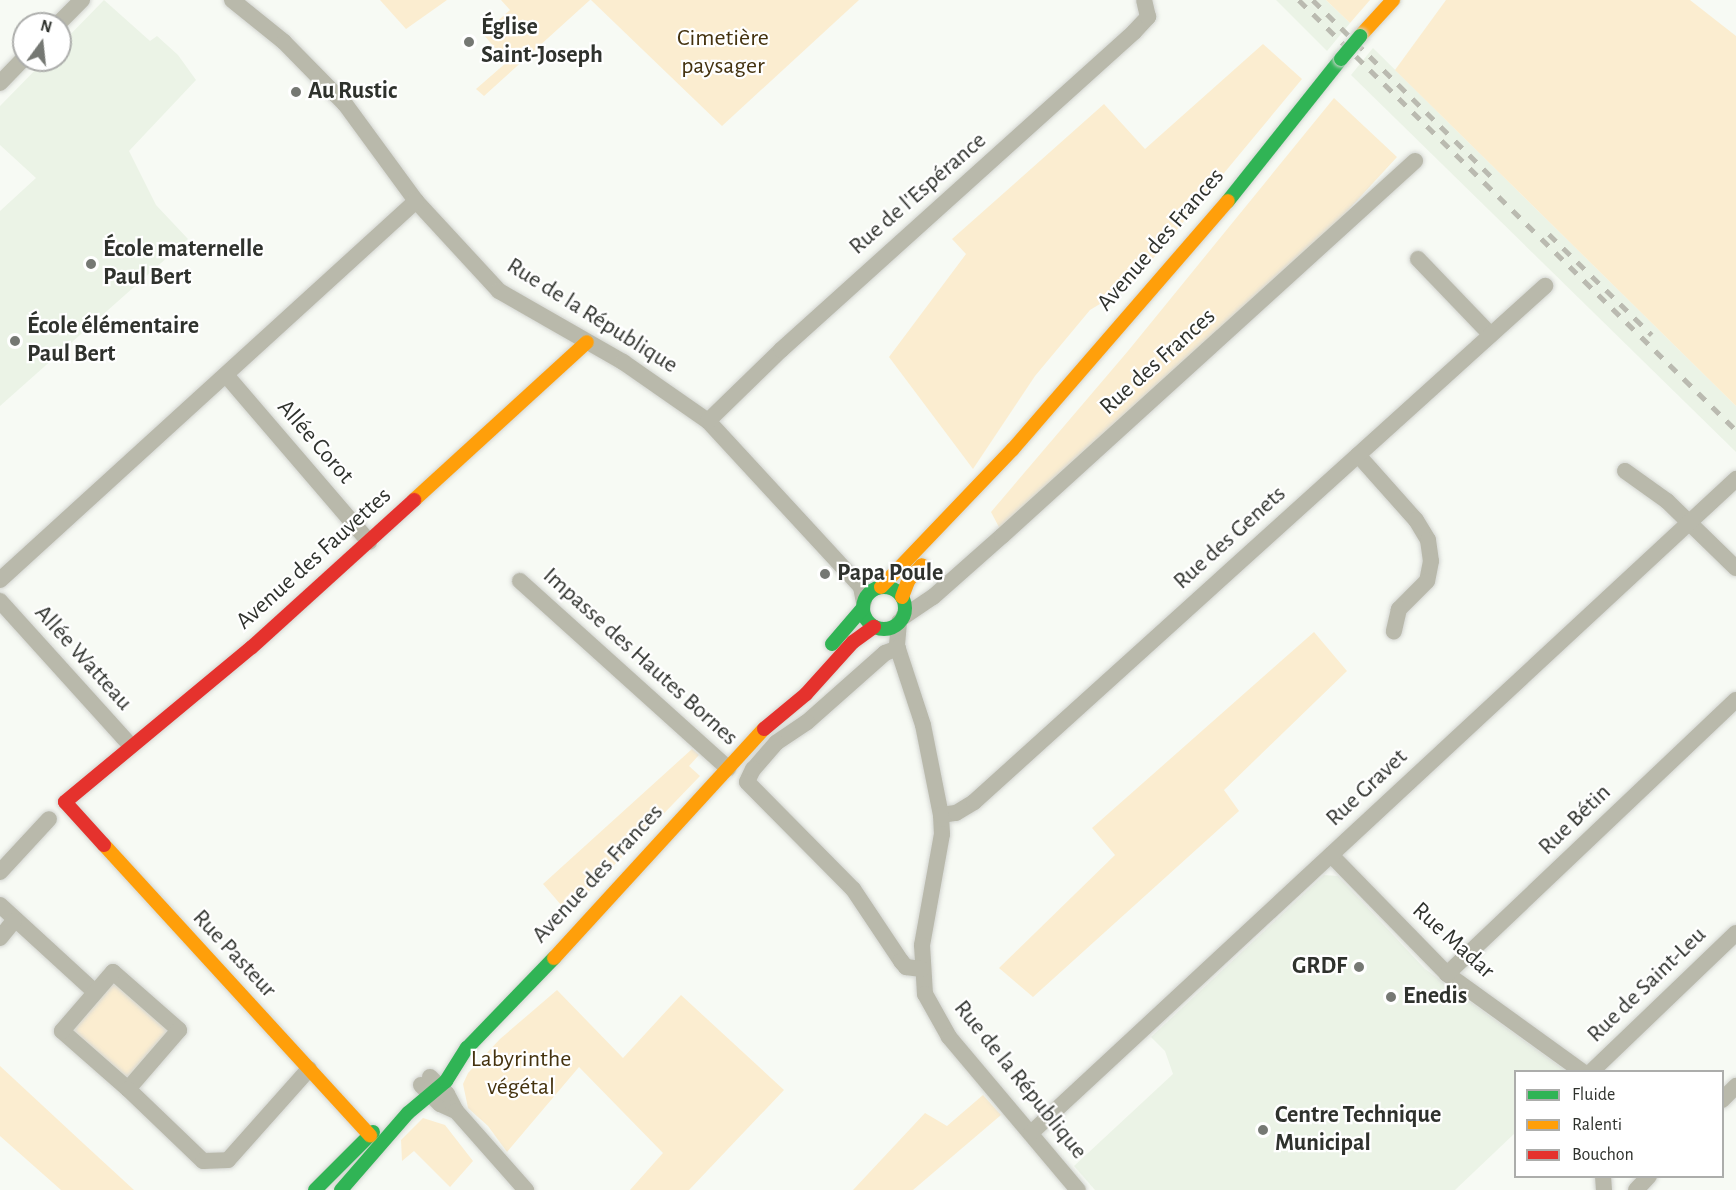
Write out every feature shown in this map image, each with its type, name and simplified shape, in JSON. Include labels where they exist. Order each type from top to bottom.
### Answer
[{"type":"main road","name":"Avenue des Frances","points":[[340,1190],[431,1086],[582,929],[761,731],[784,696],[868,595],[1013,449],[1282,137],[1341,59],[1393,0]]},
{"type":"main road","name":"Avenue des Fauvettes","points":[[65,802],[252,647],[587,342]]},
{"type":"main road","name":"Avenue des Frances","points":[[902,597],[908,581],[971,512],[1013,449]]},
{"type":"main road","points":[[895,590],[902,597],[901,620],[877,628],[866,619],[868,595],[895,590]]},
{"type":"main road","name":"Avenue des Frances","points":[[761,731],[806,694],[858,638],[877,628]]},
{"type":"main road","name":"Rue Pasteur","points":[[65,802],[370,1136]]},
{"type":"main road","name":"Avenue des Frances","points":[[315,1190],[370,1136],[431,1086]]},
{"type":"street","points":[[70,12],[82,0]]},
{"type":"street","name":"Rue de la République","points":[[231,0],[284,42],[345,104],[416,201],[499,291],[656,382],[708,421],[868,595]]},
{"type":"street","name":"Rue de l'Espérance","points":[[708,421],[781,350],[1134,32],[1148,17],[1144,0]]},
{"type":"street","points":[[0,83],[12,70]]},
{"type":"street","name":"Rue des Frances","points":[[901,620],[933,597],[1415,161]]},
{"type":"street","points":[[0,580],[416,201]]},
{"type":"street","points":[[1418,259],[1491,335]]},
{"type":"street","name":"Rue des Genets","points":[[941,815],[956,813],[974,802],[1545,286]]},
{"type":"street","name":"Allée Corot","points":[[226,375],[369,542]]},
{"type":"street","points":[[1358,454],[1416,520],[1428,540],[1430,572],[1427,581],[1400,609],[1394,631]]},
{"type":"street","points":[[1625,471],[1689,522],[1736,568]]},
{"type":"street","name":"Rue Gravet","points":[[1031,1133],[1736,479]]},
{"type":"street","name":"Impasse des Hautes Bornes","points":[[520,581],[728,768]]},
{"type":"street","points":[[902,597],[933,597]]},
{"type":"street","name":"Allée Watteau","points":[[0,601],[131,746]]},
{"type":"street","name":"Rue de la République","points":[[901,620],[897,647],[923,725],[941,815],[942,834],[922,945],[925,994],[949,1037],[1078,1190]]},
{"type":"street","name":"Rue de la République","points":[[877,628],[897,647]]},
{"type":"street","points":[[897,647],[885,653],[807,722],[776,743],[753,769],[747,782],[853,889],[906,967],[922,969]]},
{"type":"street","name":"Rue Bétin","points":[[1447,975],[1736,700]]},
{"type":"street","points":[[0,872],[49,819]]},
{"type":"street","name":"Rue Madar","points":[[1331,855],[1447,975],[1582,1070]]},
{"type":"street","points":[[0,905],[14,921],[96,992]]},
{"type":"street","points":[[0,938],[14,921]]},
{"type":"street","name":"Rue de Saint-Leu","points":[[1592,1070],[1736,933]]},
{"type":"street","points":[[128,1089],[179,1030],[113,972],[62,1031],[128,1089],[203,1161],[228,1161],[309,1069]]},
{"type":"street","points":[[431,1086],[526,1190]]},
{"type":"street","points":[[1724,1098],[1736,1086]]},
{"type":"street","points":[[336,1190],[368,1148],[370,1136],[387,1137]]},
{"type":"street","points":[[1636,1190],[1647,1178]]},
{"type":"shaded area","points":[[104,0],[150,41],[157,36],[178,55],[196,80],[129,151],[156,205],[188,239],[0,406],[0,211],[36,178],[0,145],[0,106],[33,72],[72,72],[72,33]]},
{"type":"shaded area","points":[[1276,0],[1326,0],[1350,23],[1327,51]]},
{"type":"shaded area","points":[[1373,48],[1736,406],[1736,452],[1351,75]]},
{"type":"shaded area","points":[[1324,875],[1338,876],[1425,969],[1565,1070],[1514,1070],[1514,1134],[1455,1190],[1095,1190],[1074,1166],[1173,1074],[1165,1051],[1151,1037]]},
{"type":"green space","points":[[380,0],[447,0],[406,29]]},
{"type":"green space","points":[[501,0],[590,0],[484,96],[476,89],[507,62],[483,34],[510,10]]},
{"type":"green space","name":"Cimetière paysager","points":[[591,0],[859,0],[722,126]]},
{"type":"green space","points":[[1326,0],[1370,0],[1350,23]]},
{"type":"green space","points":[[1446,0],[1690,0],[1736,36],[1736,406],[1395,70]]},
{"type":"green space","points":[[1263,44],[1302,79],[1131,285],[1090,310],[1035,376],[973,469],[889,357],[966,254],[952,239],[1104,104],[1145,149]]},
{"type":"green space","points":[[1334,98],[1397,157],[1339,220],[1001,531],[991,512],[1128,351]]},
{"type":"green space","points":[[1314,632],[1347,671],[1224,790],[1239,811],[1033,997],[999,968],[1115,855],[1092,828]]},
{"type":"green space","points":[[692,749],[699,755],[689,766],[700,776],[568,913],[543,884]]},
{"type":"green space","points":[[113,972],[179,1030],[128,1089],[62,1031]]},
{"type":"green space","name":"Labyrinthe végétal","points":[[557,990],[623,1058],[681,995],[784,1090],[689,1190],[630,1190],[663,1153],[579,1067],[507,1152],[488,1126],[468,1108],[463,1084],[468,1073],[500,1039]]},
{"type":"green space","points":[[0,1066],[134,1190],[61,1190],[0,1136]]},
{"type":"green space","points":[[983,1095],[1001,1115],[913,1190],[853,1190],[925,1113],[947,1126]]},
{"type":"green space","points":[[423,1118],[445,1125],[473,1161],[450,1187],[414,1151],[402,1161],[401,1140]]},
{"type":"railway","points":[[1299,0],[1736,430]]},
{"type":"railway","points":[[1313,0],[1492,177]]},
{"type":"railway","points":[[1549,234],[1652,335]]},
{"type":"traffic: fast","points":[[1341,59],[1360,36]]},
{"type":"traffic: fast","points":[[1228,201],[1341,59]]},
{"type":"traffic: fast","points":[[884,587],[892,588],[899,593],[904,600],[905,608],[904,616],[899,623],[892,628],[884,629],[876,628],[869,623],[864,616],[863,608],[864,600],[869,593],[876,588],[884,587]]},
{"type":"traffic: fast","points":[[832,644],[863,608]]},
{"type":"traffic: fast","points":[[341,1190],[408,1113],[446,1081],[467,1048],[554,958]]},
{"type":"traffic: fast","points":[[315,1190],[373,1132]]},
{"type":"traffic: slow","points":[[1360,36],[1393,0]]},
{"type":"traffic: slow","points":[[881,587],[1013,449],[1228,201]]},
{"type":"traffic: slow","points":[[414,500],[587,342]]},
{"type":"traffic: slow","points":[[902,597],[908,581],[922,565]]},
{"type":"traffic: slow","points":[[554,958],[764,729]]},
{"type":"traffic: slow","points":[[104,845],[370,1135]]},
{"type":"traffic: jam","points":[[104,845],[65,802],[252,647],[414,500]]},
{"type":"traffic: jam","points":[[764,729],[806,694],[853,642],[874,627]]},
{"type":"place","name":"Église Saint-Joseph","points":[[469,42]]},
{"type":"place","name":"Au Rustic","points":[[296,92]]},
{"type":"place","name":"École maternelle Paul Bert","points":[[91,264]]},
{"type":"place","name":"École élémentaire Paul Bert","points":[[15,341]]},
{"type":"place","name":"Papa Poule","points":[[825,574]]},
{"type":"place","name":"GRDF","points":[[1359,967]]},
{"type":"place","name":"Enedis","points":[[1391,997]]},
{"type":"place","name":"Centre Technique Municipal","points":[[1263,1130]]}]
